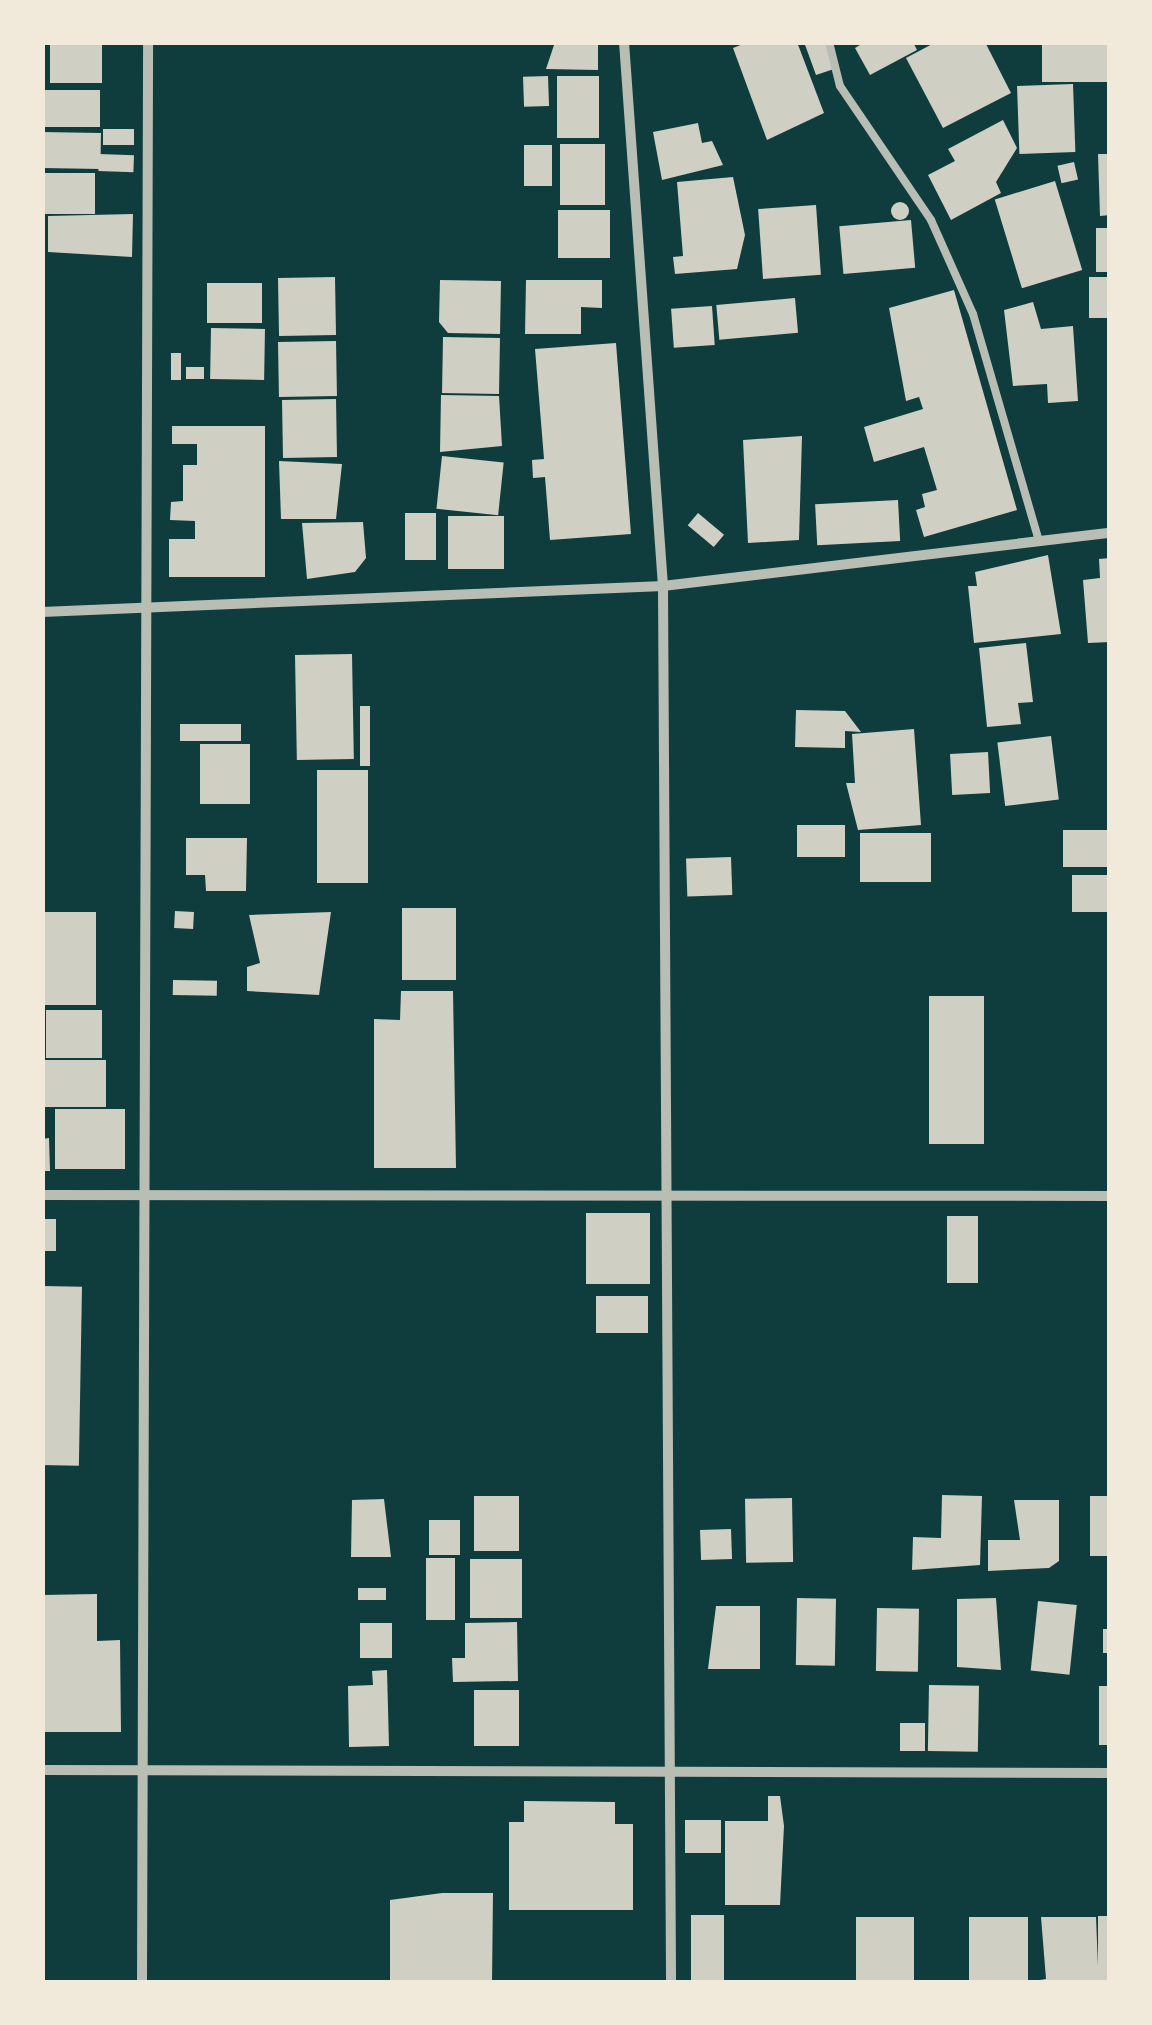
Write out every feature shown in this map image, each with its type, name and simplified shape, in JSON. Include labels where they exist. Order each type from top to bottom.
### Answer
[{"type":"street","points":[[142,1982],[148,42]]},
{"type":"street","points":[[624,42],[663,586],[671,1982]]},
{"type":"street","points":[[42,612],[146,613],[663,586],[910,562],[1038,538],[1110,533]]},
{"type":"street","points":[[42,1195],[666,1192],[1110,1196]]},
{"type":"street","points":[[42,1770],[1110,1773]]},
{"type":"lane","points":[[830,42],[840,86],[931,220],[973,314],[1038,538]]},
{"type":"building","points":[[555,42],[598,45],[598,70],[546,69]]},
{"type":"building","points":[[748,42],[797,42],[824,113],[767,140],[733,48]]},
{"type":"building","points":[[804,42],[827,42],[834,69],[816,75]]},
{"type":"building","points":[[865,42],[913,42],[917,50],[870,75],[855,48]]},
{"type":"building","points":[[936,42],[985,42],[1011,93],[943,128],[906,58]]},
{"type":"building","points":[[1042,42],[1110,42],[1110,82],[1042,82]]},
{"type":"building","points":[[50,45],[102,45],[102,83],[50,83]]},
{"type":"building","points":[[548,76],[549,106],[524,107],[523,77]]},
{"type":"building","points":[[557,76],[599,76],[599,138],[557,138]]},
{"type":"building","points":[[1073,84],[1075,152],[1019,154],[1017,86]]},
{"type":"building","points":[[44,90],[100,90],[100,127],[44,127]]},
{"type":"building","points":[[1003,120],[1017,148],[996,182],[1001,193],[951,220],[928,175],[955,161],[948,149]]},
{"type":"building","points":[[698,123],[702,143],[712,141],[723,165],[662,180],[653,132]]},
{"type":"building","points":[[103,129],[134,129],[134,145],[103,145]]},
{"type":"building","points":[[42,132],[101,133],[100,169],[42,168]]},
{"type":"building","points":[[560,144],[605,144],[605,205],[560,205]]},
{"type":"building","points":[[524,145],[552,145],[552,186],[524,186]]},
{"type":"building","points":[[99,154],[134,155],[133,172],[98,171]]},
{"type":"building","points":[[1098,154],[1110,154],[1110,215],[1100,216]]},
{"type":"building","points":[[1074,162],[1078,180],[1061,183],[1057,166]]},
{"type":"building","points":[[44,173],[95,173],[95,214],[44,214]]},
{"type":"building","points":[[733,177],[745,235],[737,269],[675,274],[673,257],[683,256],[677,182]]},
{"type":"building","points":[[1055,181],[1082,270],[1022,288],[995,199]]},
{"type":"building","points":[[900,202],[909,211],[900,220],[891,211]]},
{"type":"building","points":[[816,205],[821,275],[763,279],[758,209]]},
{"type":"building","points":[[558,210],[610,210],[610,258],[558,258]]},
{"type":"building","points":[[133,214],[132,257],[48,252],[48,216]]},
{"type":"building","points":[[911,220],[915,268],[843,274],[839,226]]},
{"type":"building","points":[[1096,228],[1110,228],[1110,272],[1096,272]]},
{"type":"building","points":[[335,277],[336,335],[279,336],[278,278]]},
{"type":"building","points":[[1089,277],[1110,277],[1110,318],[1089,318]]},
{"type":"building","points":[[440,280],[501,281],[500,334],[448,333],[439,322]]},
{"type":"building","points":[[526,280],[602,280],[602,308],[581,307],[581,334],[525,334]]},
{"type":"building","points":[[207,283],[262,283],[262,323],[207,323]]},
{"type":"building","points":[[954,290],[1017,510],[924,537],[916,510],[925,507],[922,494],[937,490],[924,447],[874,462],[864,427],[923,409],[919,397],[906,401],[889,308]]},
{"type":"building","points":[[795,298],[798,333],[719,340],[716,305]]},
{"type":"building","points":[[1033,302],[1041,329],[1073,326],[1078,401],[1048,403],[1047,384],[1013,386],[1004,310]]},
{"type":"building","points":[[712,306],[715,345],[674,348],[671,309]]},
{"type":"building","points":[[211,328],[265,329],[264,380],[210,379]]},
{"type":"building","points":[[443,337],[500,338],[499,394],[442,393]]},
{"type":"building","points":[[336,341],[337,396],[279,397],[278,342]]},
{"type":"building","points":[[616,343],[631,534],[550,540],[545,477],[533,478],[532,460],[544,459],[535,349]]},
{"type":"building","points":[[171,353],[181,353],[181,380],[171,380]]},
{"type":"building","points":[[186,367],[204,367],[204,379],[186,379]]},
{"type":"building","points":[[441,395],[499,396],[502,446],[440,452]]},
{"type":"building","points":[[336,399],[337,457],[283,458],[282,400]]},
{"type":"building","points":[[172,426],[265,426],[265,577],[169,577],[169,539],[195,539],[195,521],[170,520],[171,502],[183,501],[183,465],[197,465],[197,444],[172,444]]},
{"type":"building","points":[[802,436],[799,540],[748,543],[743,440]]},
{"type":"building","points":[[442,456],[504,462],[498,515],[436,509]]},
{"type":"building","points":[[279,461],[342,464],[336,519],[281,519]]},
{"type":"building","points":[[898,500],[900,541],[817,545],[815,504]]},
{"type":"building","points":[[405,513],[436,513],[436,560],[405,560]]},
{"type":"building","points":[[698,513],[724,535],[714,547],[688,525]]},
{"type":"building","points":[[448,516],[504,516],[504,569],[448,569]]},
{"type":"building","points":[[363,522],[366,558],[355,572],[307,579],[302,523]]},
{"type":"building","points":[[1048,555],[1061,634],[974,643],[968,586],[977,586],[975,572]]},
{"type":"building","points":[[1110,558],[1110,642],[1088,643],[1083,580],[1100,578],[1099,559]]},
{"type":"building","points":[[1026,643],[1033,702],[1018,703],[1021,724],[987,727],[979,648]]},
{"type":"building","points":[[352,654],[354,759],[297,760],[295,655]]},
{"type":"building","points":[[360,706],[370,706],[370,766],[360,766]]},
{"type":"building","points":[[796,710],[845,711],[861,732],[845,731],[845,748],[795,747]]},
{"type":"building","points":[[180,724],[241,724],[241,741],[180,741]]},
{"type":"building","points":[[914,729],[921,825],[858,830],[846,783],[855,783],[852,734]]},
{"type":"building","points":[[1051,736],[1059,800],[1005,806],[997,743]]},
{"type":"building","points":[[200,744],[250,744],[250,804],[200,804]]},
{"type":"building","points":[[988,752],[990,793],[952,795],[950,754]]},
{"type":"building","points":[[317,770],[368,770],[368,883],[317,883]]},
{"type":"building","points":[[797,825],[845,825],[845,857],[797,857]]},
{"type":"building","points":[[1063,830],[1110,830],[1110,867],[1063,867]]},
{"type":"building","points":[[860,833],[931,833],[931,882],[860,882]]},
{"type":"building","points":[[186,838],[247,838],[246,891],[206,891],[205,875],[186,875]]},
{"type":"building","points":[[731,857],[732,895],[687,897],[686,859]]},
{"type":"building","points":[[1072,875],[1110,875],[1110,912],[1072,912]]},
{"type":"building","points":[[402,908],[456,908],[456,980],[402,980]]},
{"type":"building","points":[[175,911],[194,912],[193,929],[174,928]]},
{"type":"building","points":[[42,912],[96,912],[96,1005],[42,1005]]},
{"type":"building","points":[[331,912],[319,995],[247,991],[247,967],[260,963],[249,915]]},
{"type":"building","points":[[173,980],[217,981],[217,996],[173,995]]},
{"type":"building","points":[[401,991],[453,991],[456,1168],[374,1168],[374,1019],[400,1020]]},
{"type":"building","points":[[929,996],[984,996],[984,1144],[929,1144]]},
{"type":"building","points":[[46,1010],[102,1010],[102,1058],[46,1058]]},
{"type":"building","points":[[42,1060],[106,1060],[106,1107],[42,1107]]},
{"type":"building","points":[[55,1109],[125,1109],[125,1169],[55,1169]]},
{"type":"building","points":[[49,1138],[50,1171],[42,1171],[42,1139]]},
{"type":"building","points":[[586,1213],[650,1213],[650,1284],[586,1284]]},
{"type":"building","points":[[947,1216],[978,1216],[978,1283],[947,1283]]},
{"type":"building","points":[[42,1219],[56,1219],[56,1251],[42,1251]]},
{"type":"building","points":[[43,1286],[82,1287],[79,1466],[42,1465]]},
{"type":"building","points":[[596,1296],[648,1296],[648,1333],[596,1333]]},
{"type":"building","points":[[942,1495],[982,1496],[980,1565],[912,1570],[913,1537],[941,1538]]},
{"type":"building","points":[[474,1496],[519,1496],[519,1551],[474,1551]]},
{"type":"building","points":[[1090,1496],[1110,1496],[1110,1556],[1090,1556]]},
{"type":"building","points":[[792,1498],[793,1562],[746,1563],[745,1499]]},
{"type":"building","points":[[384,1499],[391,1557],[351,1557],[352,1500]]},
{"type":"building","points":[[1014,1500],[1059,1500],[1059,1561],[1049,1568],[988,1571],[988,1540],[1020,1540]]},
{"type":"building","points":[[429,1520],[460,1520],[460,1555],[429,1555]]},
{"type":"building","points":[[731,1529],[732,1559],[701,1560],[700,1530]]},
{"type":"building","points":[[426,1558],[455,1558],[455,1620],[426,1620]]},
{"type":"building","points":[[470,1559],[522,1559],[522,1618],[470,1618]]},
{"type":"building","points":[[358,1588],[386,1588],[386,1600],[358,1600]]},
{"type":"building","points":[[97,1594],[97,1641],[120,1640],[121,1732],[42,1732],[42,1595]]},
{"type":"building","points":[[797,1598],[836,1599],[835,1666],[796,1665]]},
{"type":"building","points":[[996,1598],[1001,1670],[957,1667],[957,1599]]},
{"type":"building","points":[[1038,1601],[1077,1605],[1069,1675],[1031,1671]]},
{"type":"building","points":[[716,1606],[760,1606],[760,1669],[708,1669]]},
{"type":"building","points":[[877,1608],[919,1609],[918,1672],[876,1671]]},
{"type":"building","points":[[517,1622],[518,1681],[453,1682],[452,1658],[465,1658],[465,1623]]},
{"type":"building","points":[[360,1623],[392,1623],[392,1658],[360,1658]]},
{"type":"building","points":[[1103,1629],[1110,1629],[1110,1653],[1103,1653]]},
{"type":"building","points":[[387,1670],[389,1746],[349,1747],[348,1686],[373,1685],[372,1671]]},
{"type":"building","points":[[929,1685],[979,1686],[978,1752],[928,1751]]},
{"type":"building","points":[[1099,1686],[1110,1686],[1110,1745],[1099,1745]]},
{"type":"building","points":[[474,1690],[519,1690],[519,1746],[474,1746]]},
{"type":"building","points":[[900,1723],[925,1723],[925,1751],[900,1751]]},
{"type":"building","points":[[768,1796],[780,1796],[784,1826],[780,1905],[725,1905],[725,1821],[768,1821]]},
{"type":"building","points":[[524,1801],[615,1802],[615,1824],[633,1824],[633,1910],[509,1910],[509,1822],[524,1822]]},
{"type":"building","points":[[685,1820],[721,1820],[721,1853],[685,1853]]},
{"type":"building","points":[[442,1893],[493,1893],[492,1982],[390,1982],[390,1900]]},
{"type":"building","points":[[691,1915],[724,1915],[724,1982],[691,1982]]},
{"type":"building","points":[[1098,1916],[1110,1916],[1110,1982],[1028,1982],[1046,1979],[1041,1917],[1096,1917],[1098,1966]]},
{"type":"building","points":[[856,1917],[914,1917],[914,1982],[856,1982]]},
{"type":"building","points":[[969,1917],[1028,1917],[1028,1982],[969,1982]]}]
